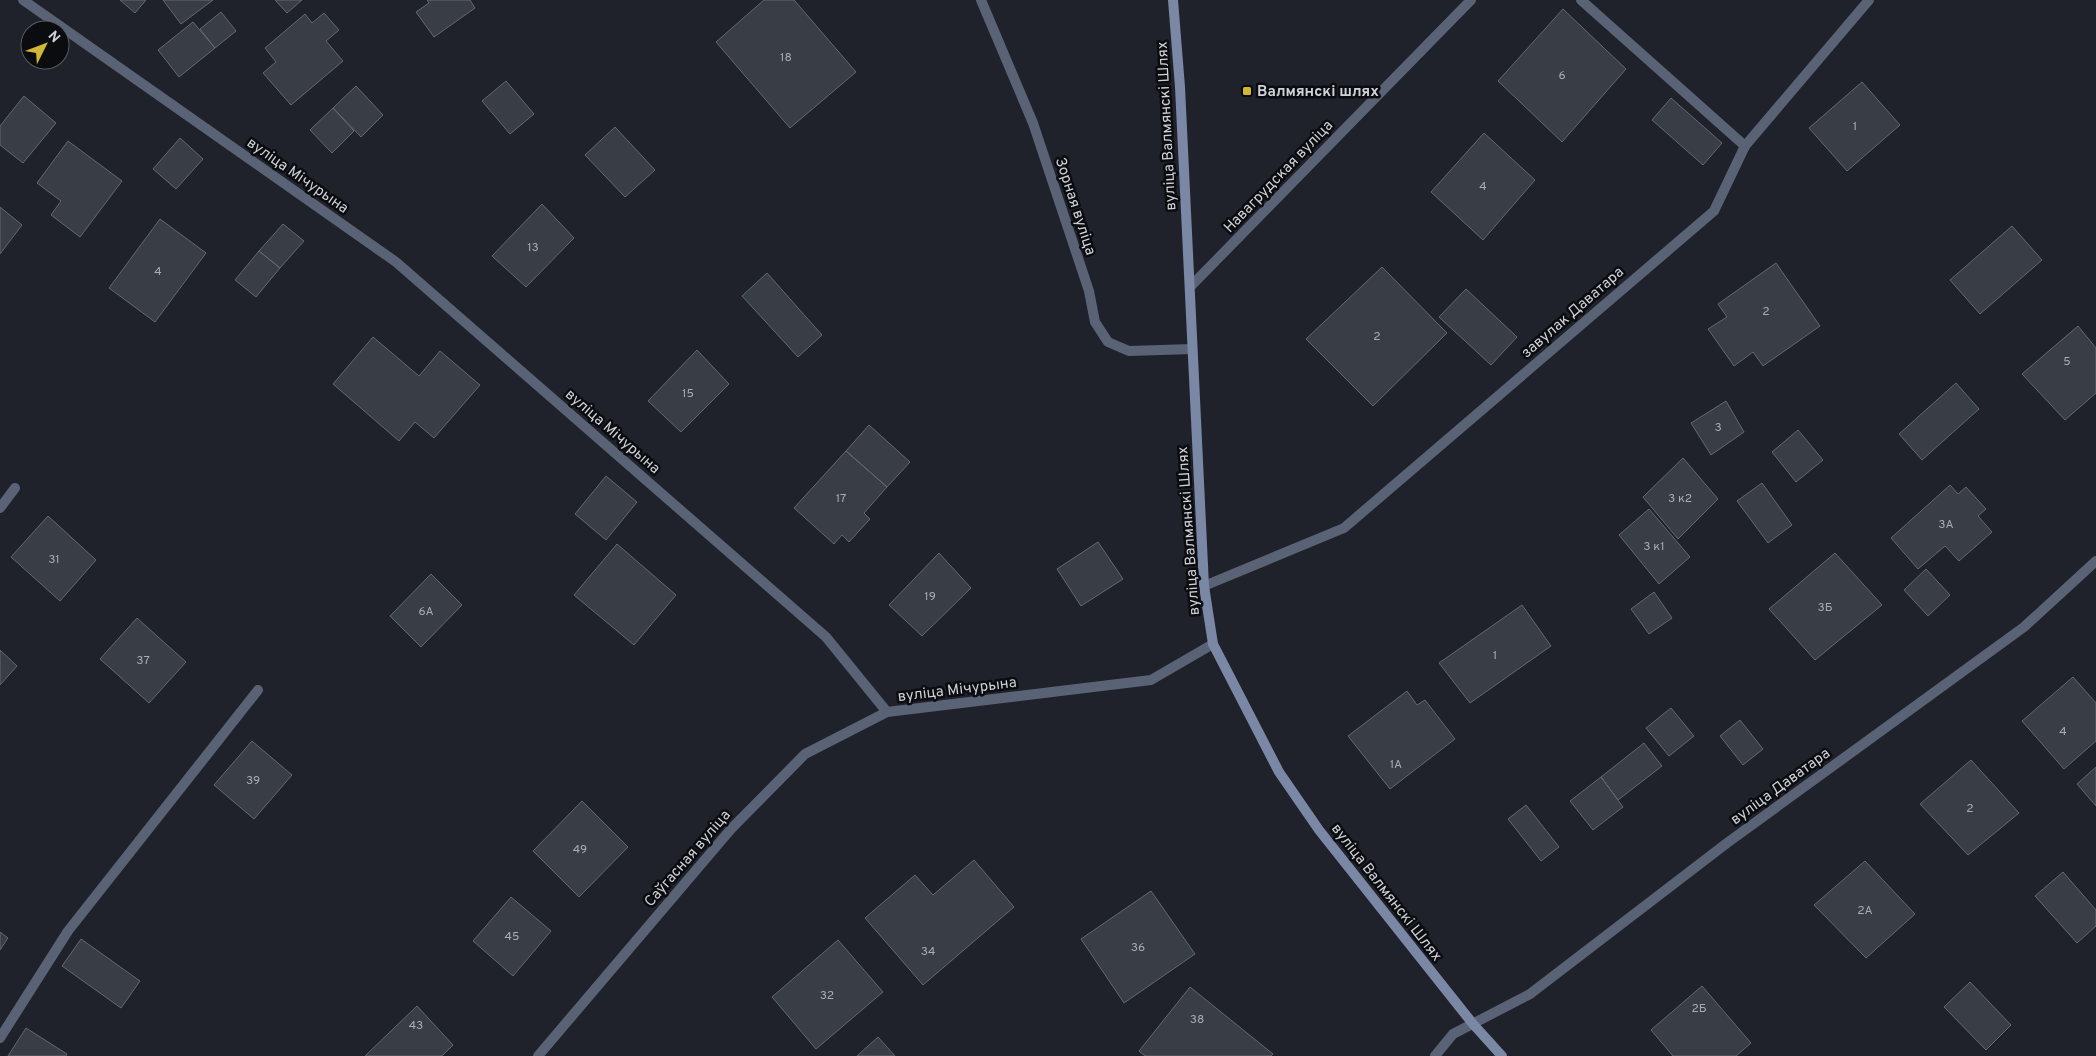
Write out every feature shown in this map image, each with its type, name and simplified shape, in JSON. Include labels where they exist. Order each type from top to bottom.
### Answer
[{"type":"main road","name":"вуліца Валмянскі Шлях","points":[[1173,0],[1180,87],[1204,586],[1213,644],[1279,772],[1318,830],[1473,1024],[1502,1056]]},
{"type":"street","name":"вуліца Мічурына","points":[[23,0],[396,262],[826,637],[887,712],[1151,680],[1213,644]]},
{"type":"street","name":"Зорная вуліца","points":[[982,0],[1033,123],[1089,291],[1095,322],[1108,342],[1129,351],[1192,349]]},
{"type":"street","name":"Навагрудская вуліца","points":[[1190,287],[1471,0]]},
{"type":"street","points":[[1581,0],[1745,146]]},
{"type":"street","name":"завулак Даватара","points":[[1204,586],[1344,528],[1714,210],[1745,146],[1870,0]]},
{"type":"street","points":[[0,508],[16,488]]},
{"type":"street","name":"вуліца Даватара","points":[[1435,1056],[1453,1034],[1530,994],[1727,843],[2024,627],[2096,560]]},
{"type":"street","points":[[0,1038],[68,931],[258,690]]},
{"type":"street","name":"Саўгасная вуліца","points":[[538,1056],[731,829],[805,754],[887,712]]},
{"type":"building","points":[[120,0],[146,0],[135,13]]},
{"type":"building","points":[[163,0],[213,0],[181,24]]},
{"type":"building","points":[[275,0],[302,0],[287,13]]},
{"type":"building","points":[[427,0],[470,0],[475,8],[434,37],[416,12],[429,3]]},
{"type":"building","points":[[764,0],[794,0],[856,72],[790,128],[716,42]]},
{"type":"building","points":[[1563,9],[1626,69],[1562,142],[1498,81]]},
{"type":"building","points":[[221,12],[236,31],[215,48],[200,29]]},
{"type":"building","points":[[324,13],[339,30],[326,41],[343,61],[291,105],[263,73],[276,62],[265,48],[305,14],[312,23]]},
{"type":"building","points":[[193,22],[215,48],[179,77],[158,50]]},
{"type":"building","points":[[506,81],[534,114],[510,134],[482,101]]},
{"type":"building","points":[[1862,82],[1900,125],[1847,171],[1809,128]]},
{"type":"building","points":[[356,86],[383,115],[361,137],[333,108]]},
{"type":"building","points":[[24,96],[56,123],[23,163],[0,145],[0,126]]},
{"type":"building","points":[[1671,98],[1722,143],[1703,165],[1652,120]]},
{"type":"building","points":[[333,108],[354,131],[332,153],[310,130]]},
{"type":"building","points":[[615,127],[655,170],[625,197],[585,155]]},
{"type":"building","points":[[1484,133],[1535,180],[1483,240],[1431,192]]},
{"type":"building","points":[[180,138],[203,159],[176,189],[153,169]]},
{"type":"building","points":[[68,141],[122,181],[80,237],[51,215],[61,201],[37,183]]},
{"type":"building","points":[[542,204],[574,238],[526,287],[492,256]]},
{"type":"building","points":[[0,207],[22,225],[0,254]]},
{"type":"building","points":[[160,219],[206,253],[155,322],[109,288]]},
{"type":"building","points":[[283,224],[304,241],[280,268],[259,251]]},
{"type":"building","points":[[2012,226],[2042,260],[1980,314],[1950,280]]},
{"type":"building","points":[[259,251],[280,268],[256,297],[235,280]]},
{"type":"building","points":[[1776,263],[1820,326],[1763,366],[1753,352],[1734,366],[1708,329],[1727,317],[1718,304]]},
{"type":"building","points":[[1382,267],[1447,333],[1373,406],[1306,339]]},
{"type":"building","points":[[767,273],[822,335],[798,357],[742,296]]},
{"type":"building","points":[[1466,289],[1517,337],[1491,365],[1439,317]]},
{"type":"building","points":[[2078,326],[2096,348],[2096,393],[2065,420],[2022,374]]},
{"type":"building","points":[[373,337],[419,376],[440,351],[480,385],[434,438],[415,422],[399,441],[333,384]]},
{"type":"building","points":[[697,350],[729,384],[681,432],[648,401]]},
{"type":"building","points":[[1956,383],[1979,409],[1922,460],[1899,434]]},
{"type":"building","points":[[1726,401],[1744,432],[1711,455],[1691,423]]},
{"type":"building","points":[[869,425],[910,462],[887,487],[846,451]]},
{"type":"building","points":[[1798,430],[1823,460],[1796,482],[1772,452]]},
{"type":"building","points":[[846,451],[887,487],[864,513],[870,519],[849,542],[842,535],[834,544],[794,508]]},
{"type":"building","points":[[1683,458],[1718,499],[1678,539],[1643,497]]},
{"type":"building","points":[[606,476],[637,502],[606,540],[575,514]]},
{"type":"building","points":[[1762,483],[1792,525],[1768,543],[1737,501]]},
{"type":"building","points":[[1950,485],[1958,494],[1966,487],[1986,509],[1978,516],[1992,532],[1959,561],[1945,546],[1918,569],[1891,538]]},
{"type":"building","points":[[1649,509],[1690,557],[1659,584],[1619,535]]},
{"type":"building","points":[[48,516],[96,560],[60,601],[11,557]]},
{"type":"building","points":[[1098,542],[1123,579],[1081,606],[1057,569]]},
{"type":"building","points":[[617,544],[676,595],[634,645],[574,595]]},
{"type":"building","points":[[939,553],[971,588],[922,636],[889,605]]},
{"type":"building","points":[[1835,553],[1882,605],[1815,660],[1769,609]]},
{"type":"building","points":[[1926,569],[1950,595],[1928,616],[1904,590]]},
{"type":"building","points":[[431,574],[462,605],[421,647],[390,616]]},
{"type":"building","points":[[1654,592],[1672,618],[1649,634],[1631,609]]},
{"type":"building","points":[[1522,605],[1551,646],[1470,703],[1439,663]]},
{"type":"building","points":[[137,618],[186,662],[149,703],[100,659]]},
{"type":"building","points":[[0,650],[17,666],[0,685]]},
{"type":"building","points":[[2073,677],[2096,703],[2096,741],[2064,769],[2022,721]]},
{"type":"building","points":[[1407,691],[1417,705],[1425,700],[1455,739],[1390,789],[1348,736]]},
{"type":"building","points":[[1671,708],[1694,736],[1669,756],[1646,728]]},
{"type":"building","points":[[1740,720],[1763,749],[1743,765],[1720,736]]},
{"type":"building","points":[[252,741],[292,775],[254,819],[214,785]]},
{"type":"building","points":[[1644,743],[1662,766],[1618,800],[1601,777]]},
{"type":"building","points":[[1971,760],[2019,813],[1968,855],[1920,804]]},
{"type":"building","points":[[2096,767],[2096,806],[2077,784]]},
{"type":"building","points":[[1601,777],[1623,807],[1593,830],[1570,801]]},
{"type":"building","points":[[582,801],[628,847],[579,897],[533,851]]},
{"type":"building","points":[[1526,805],[1559,847],[1541,861],[1508,819]]},
{"type":"building","points":[[974,860],[1014,907],[923,985],[865,918],[915,875],[933,895]]},
{"type":"building","points":[[1865,861],[1915,914],[1866,958],[1814,905]]},
{"type":"building","points":[[2063,872],[2096,910],[2096,926],[2077,943],[2035,896]]},
{"type":"building","points":[[1151,891],[1195,954],[1124,1003],[1081,939]]},
{"type":"building","points":[[511,897],[551,931],[513,976],[473,941]]},
{"type":"building","points":[[0,932],[8,938],[0,950]]},
{"type":"building","points":[[81,939],[140,981],[121,1008],[62,966]]},
{"type":"building","points":[[838,940],[883,992],[816,1049],[772,997]]},
{"type":"building","points":[[1970,982],[2011,1025],[1986,1050],[1944,1007]]},
{"type":"building","points":[[1702,986],[1751,1043],[1736,1056],[1673,1056],[1651,1030]]},
{"type":"building","points":[[1190,987],[1273,1054],[1271,1056],[1145,1056],[1139,1051]]},
{"type":"building","points":[[417,1006],[453,1045],[442,1056],[365,1056]]},
{"type":"building","points":[[26,1028],[67,1054],[66,1056],[8,1056]]},
{"type":"building","points":[[878,1037],[895,1056],[857,1056]]},
{"type":"place","name":"Валмянскі шлях","points":[[1247,91]]}]
